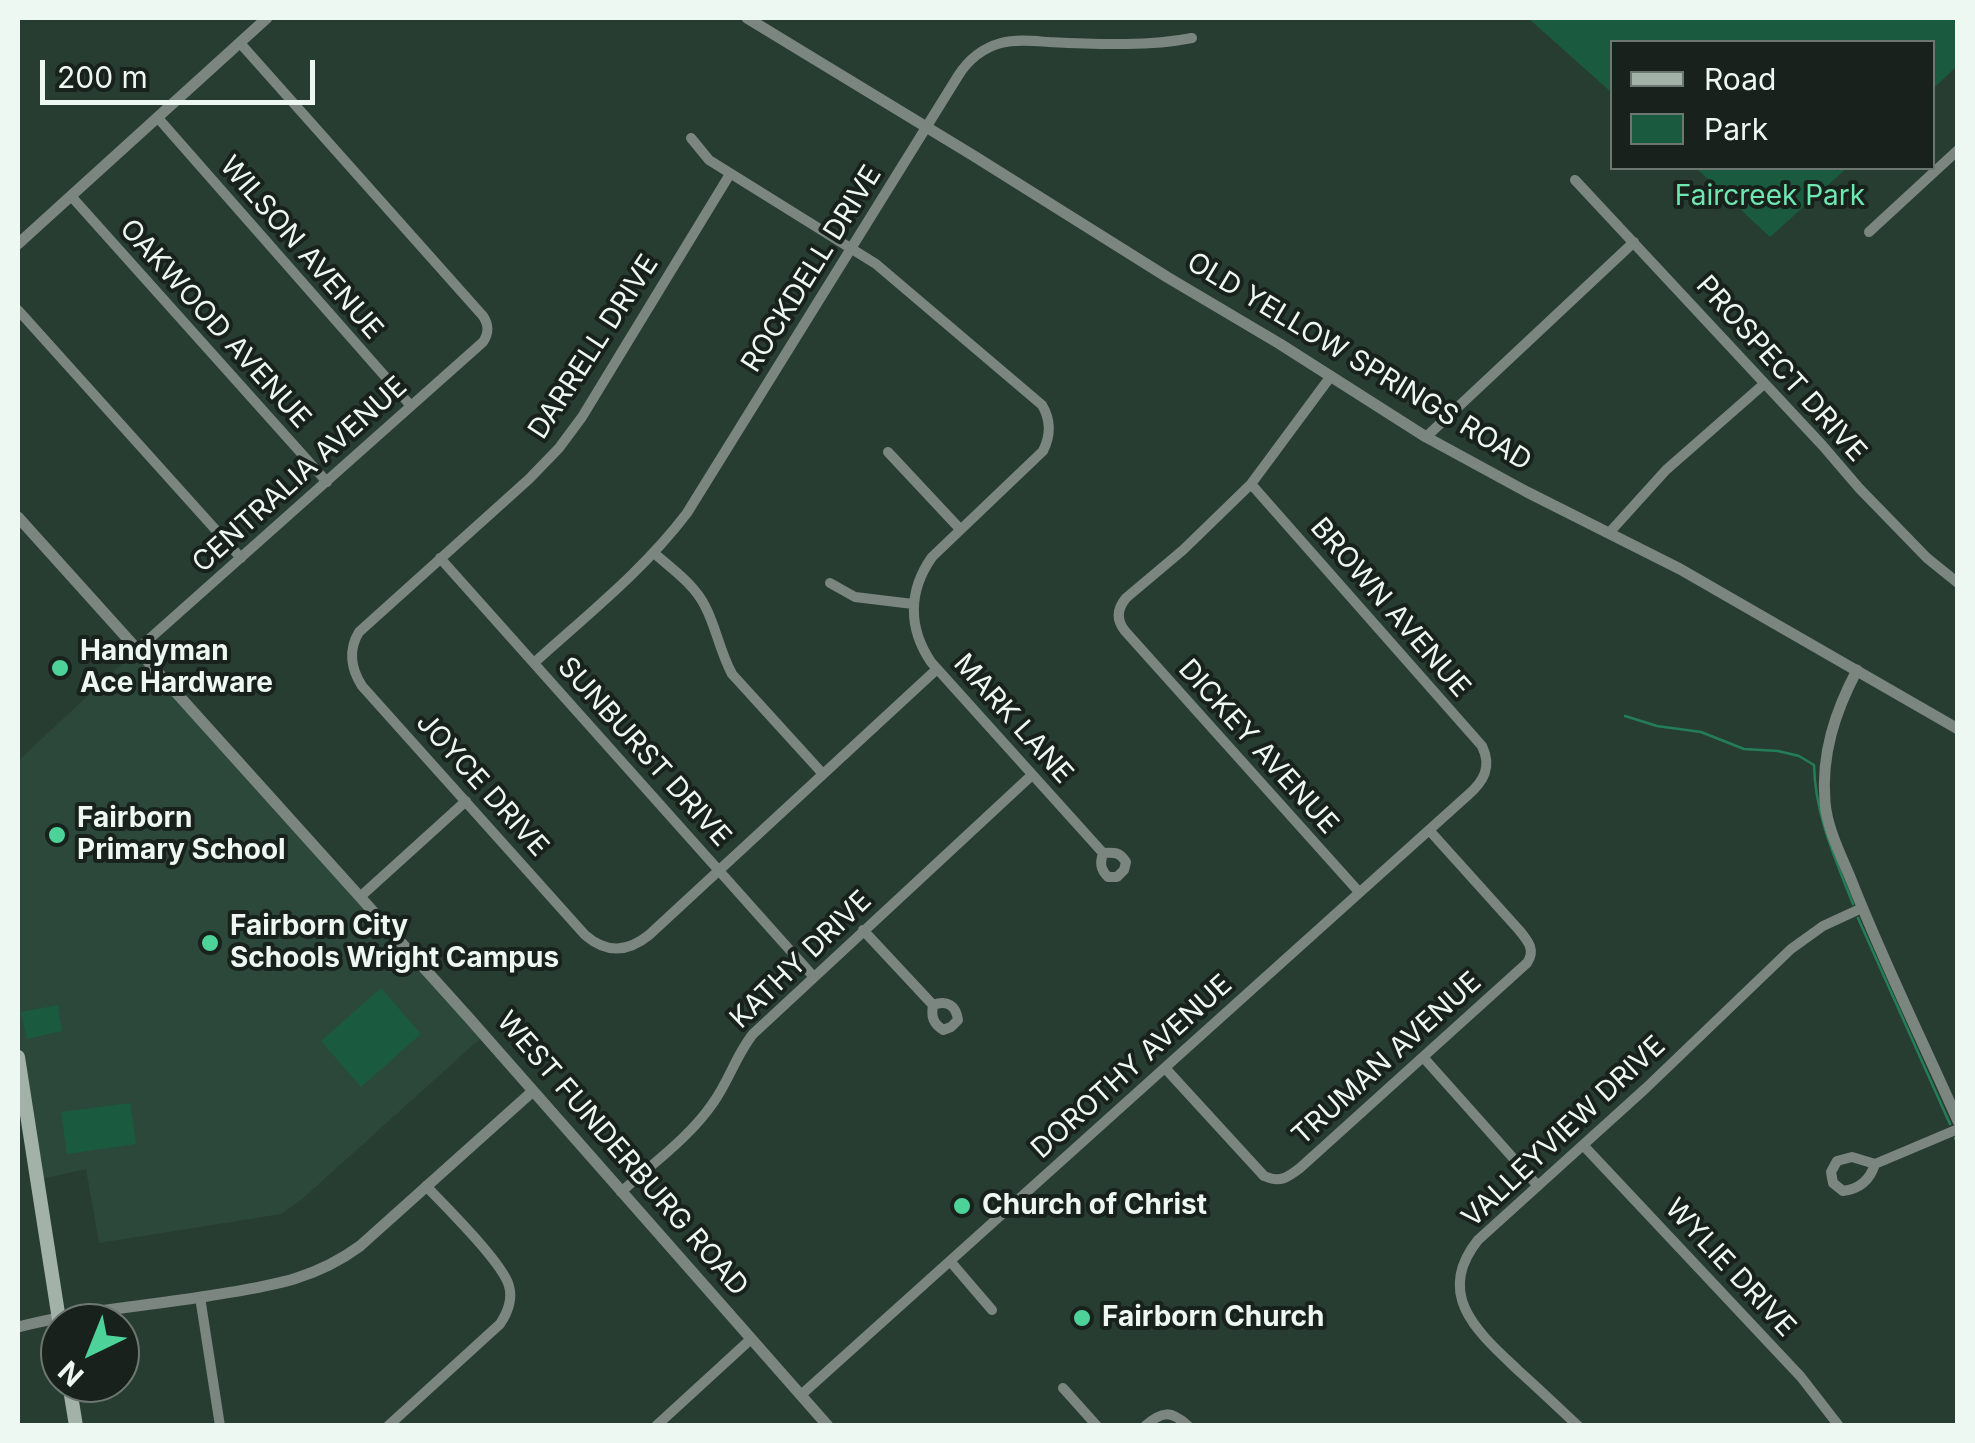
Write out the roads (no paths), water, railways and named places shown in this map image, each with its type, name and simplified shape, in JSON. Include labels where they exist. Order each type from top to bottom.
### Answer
[{"type":"main road","points":[[18,1057],[56,1303]]},
{"type":"street","points":[[18,244],[268,18]]},
{"type":"street","name":"OLD YELLOW SPRINGS ROAD","points":[[747,18],[1426,437],[1711,586],[1958,729]]},
{"type":"street","name":"ROCKDELL DRIVE","points":[[534,663],[654,553],[696,500],[962,69],[979,53],[1012,41],[1143,44],[1192,38]]},
{"type":"street","name":"CENTRALIA AVENUE","points":[[138,649],[483,342],[488,332],[483,316],[240,43]]},
{"type":"street","name":"WILSON AVENUE","points":[[158,118],[411,406]]},
{"type":"street","points":[[691,138],[704,157],[876,264],[1036,398],[1047,413],[1050,430],[1038,456],[940,548],[924,567],[913,604],[855,597],[830,583]]},
{"type":"street","points":[[1868,232],[1958,150]]},
{"type":"street","name":"DARRELL DRIVE","points":[[352,654],[359,632],[529,479],[565,440],[730,174]]},
{"type":"street","name":"PROSPECT DRIVE","points":[[1575,180],[1859,488],[1927,558],[1958,583]]},
{"type":"street","name":"OAKWOOD AVENUE","points":[[71,196],[327,482]]},
{"type":"street","points":[[1426,437],[1634,242]]},
{"type":"street","points":[[18,310],[241,558]]},
{"type":"street","points":[[1251,484],[1331,376]]},
{"type":"street","points":[[1609,533],[1666,470],[1764,384]]},
{"type":"street","points":[[888,452],[960,530]]},
{"type":"street","name":"DICKEY AVENUE","points":[[1251,484],[1126,598],[1118,616],[1124,632],[1360,892]]},
{"type":"street","name":"BROWN AVENUE","points":[[1251,484],[1482,746],[1487,767]]},
{"type":"street","name":"WEST FUNDERBURG ROAD","points":[[18,517],[360,896],[828,1426]]},
{"type":"street","points":[[654,553],[702,600],[732,674],[822,774]]},
{"type":"street","name":"SUNBURST DRIVE","points":[[440,558],[813,976]]},
{"type":"street","name":"MARK LANE","points":[[913,604],[918,639],[936,669],[1103,852]]},
{"type":"street","name":"JOYCE DRIVE","points":[[352,654],[354,672],[362,686],[591,940],[608,948],[631,947],[650,935],[719,870]]},
{"type":"street","points":[[719,870],[936,669]]},
{"type":"street","points":[[1857,670],[1839,707],[1828,745],[1825,805],[1862,908],[1958,1125],[1875,1164]]},
{"type":"street","name":"DOROTHY AVENUE","points":[[801,1396],[1478,786],[1487,767]]},
{"type":"street","name":"KATHY DRIVE","points":[[622,1192],[704,1114],[753,1034],[1032,775]]},
{"type":"street","points":[[360,896],[466,801]]},
{"type":"street","name":"TRUMAN AVENUE","points":[[1165,1068],[1253,1165],[1272,1179],[1288,1177],[1423,1057],[1527,963],[1532,952],[1526,939],[1429,830]]},
{"type":"street","name":"VALLEYVIEW DRIVE","points":[[1578,1426],[1477,1330],[1466,1313],[1459,1287],[1472,1248],[1790,949],[1824,926],[1862,908]]},
{"type":"street","points":[[863,930],[934,1005]]},
{"type":"street","points":[[1423,1057],[1538,1186]]},
{"type":"street","points":[[140,1308],[283,1284],[331,1266],[360,1246],[533,1091]]},
{"type":"street","name":"WYLIE DRIVE","points":[[1582,1145],[1801,1377],[1839,1426]]},
{"type":"street","points":[[388,1426],[500,1324],[510,1304],[504,1274],[426,1186]]},
{"type":"street","points":[[950,1261],[992,1310]]},
{"type":"street","points":[[200,1297],[220,1426]]},
{"type":"street","points":[[656,1426],[751,1339]]},
{"type":"street","points":[[1063,1388],[1097,1426]]},
{"type":"street","points":[[1145,1426],[1168,1414],[1188,1426]]},
{"type":"waterway","points":[[1625,716],[1657,726],[1701,732],[1744,749],[1799,756],[1814,765],[1822,819],[1853,904]]},
{"type":"waterway","points":[[1858,918],[1950,1124]]},
{"type":"waterway","points":[[1955,1138],[1958,1143]]},
{"type":"place","name":"Handyman Ace Hardware","points":[[60,668]]},
{"type":"place","name":"Fairborn Primary School","points":[[57,835]]},
{"type":"place","name":"Fairborn City Schools Wright Campus","points":[[210,943]]},
{"type":"place","name":"Church of Christ","points":[[962,1206]]},
{"type":"place","name":"Fairborn Church","points":[[1082,1318]]},
{"type":"park label","name":"Faircreek Park","points":[[1770,197]]}]
